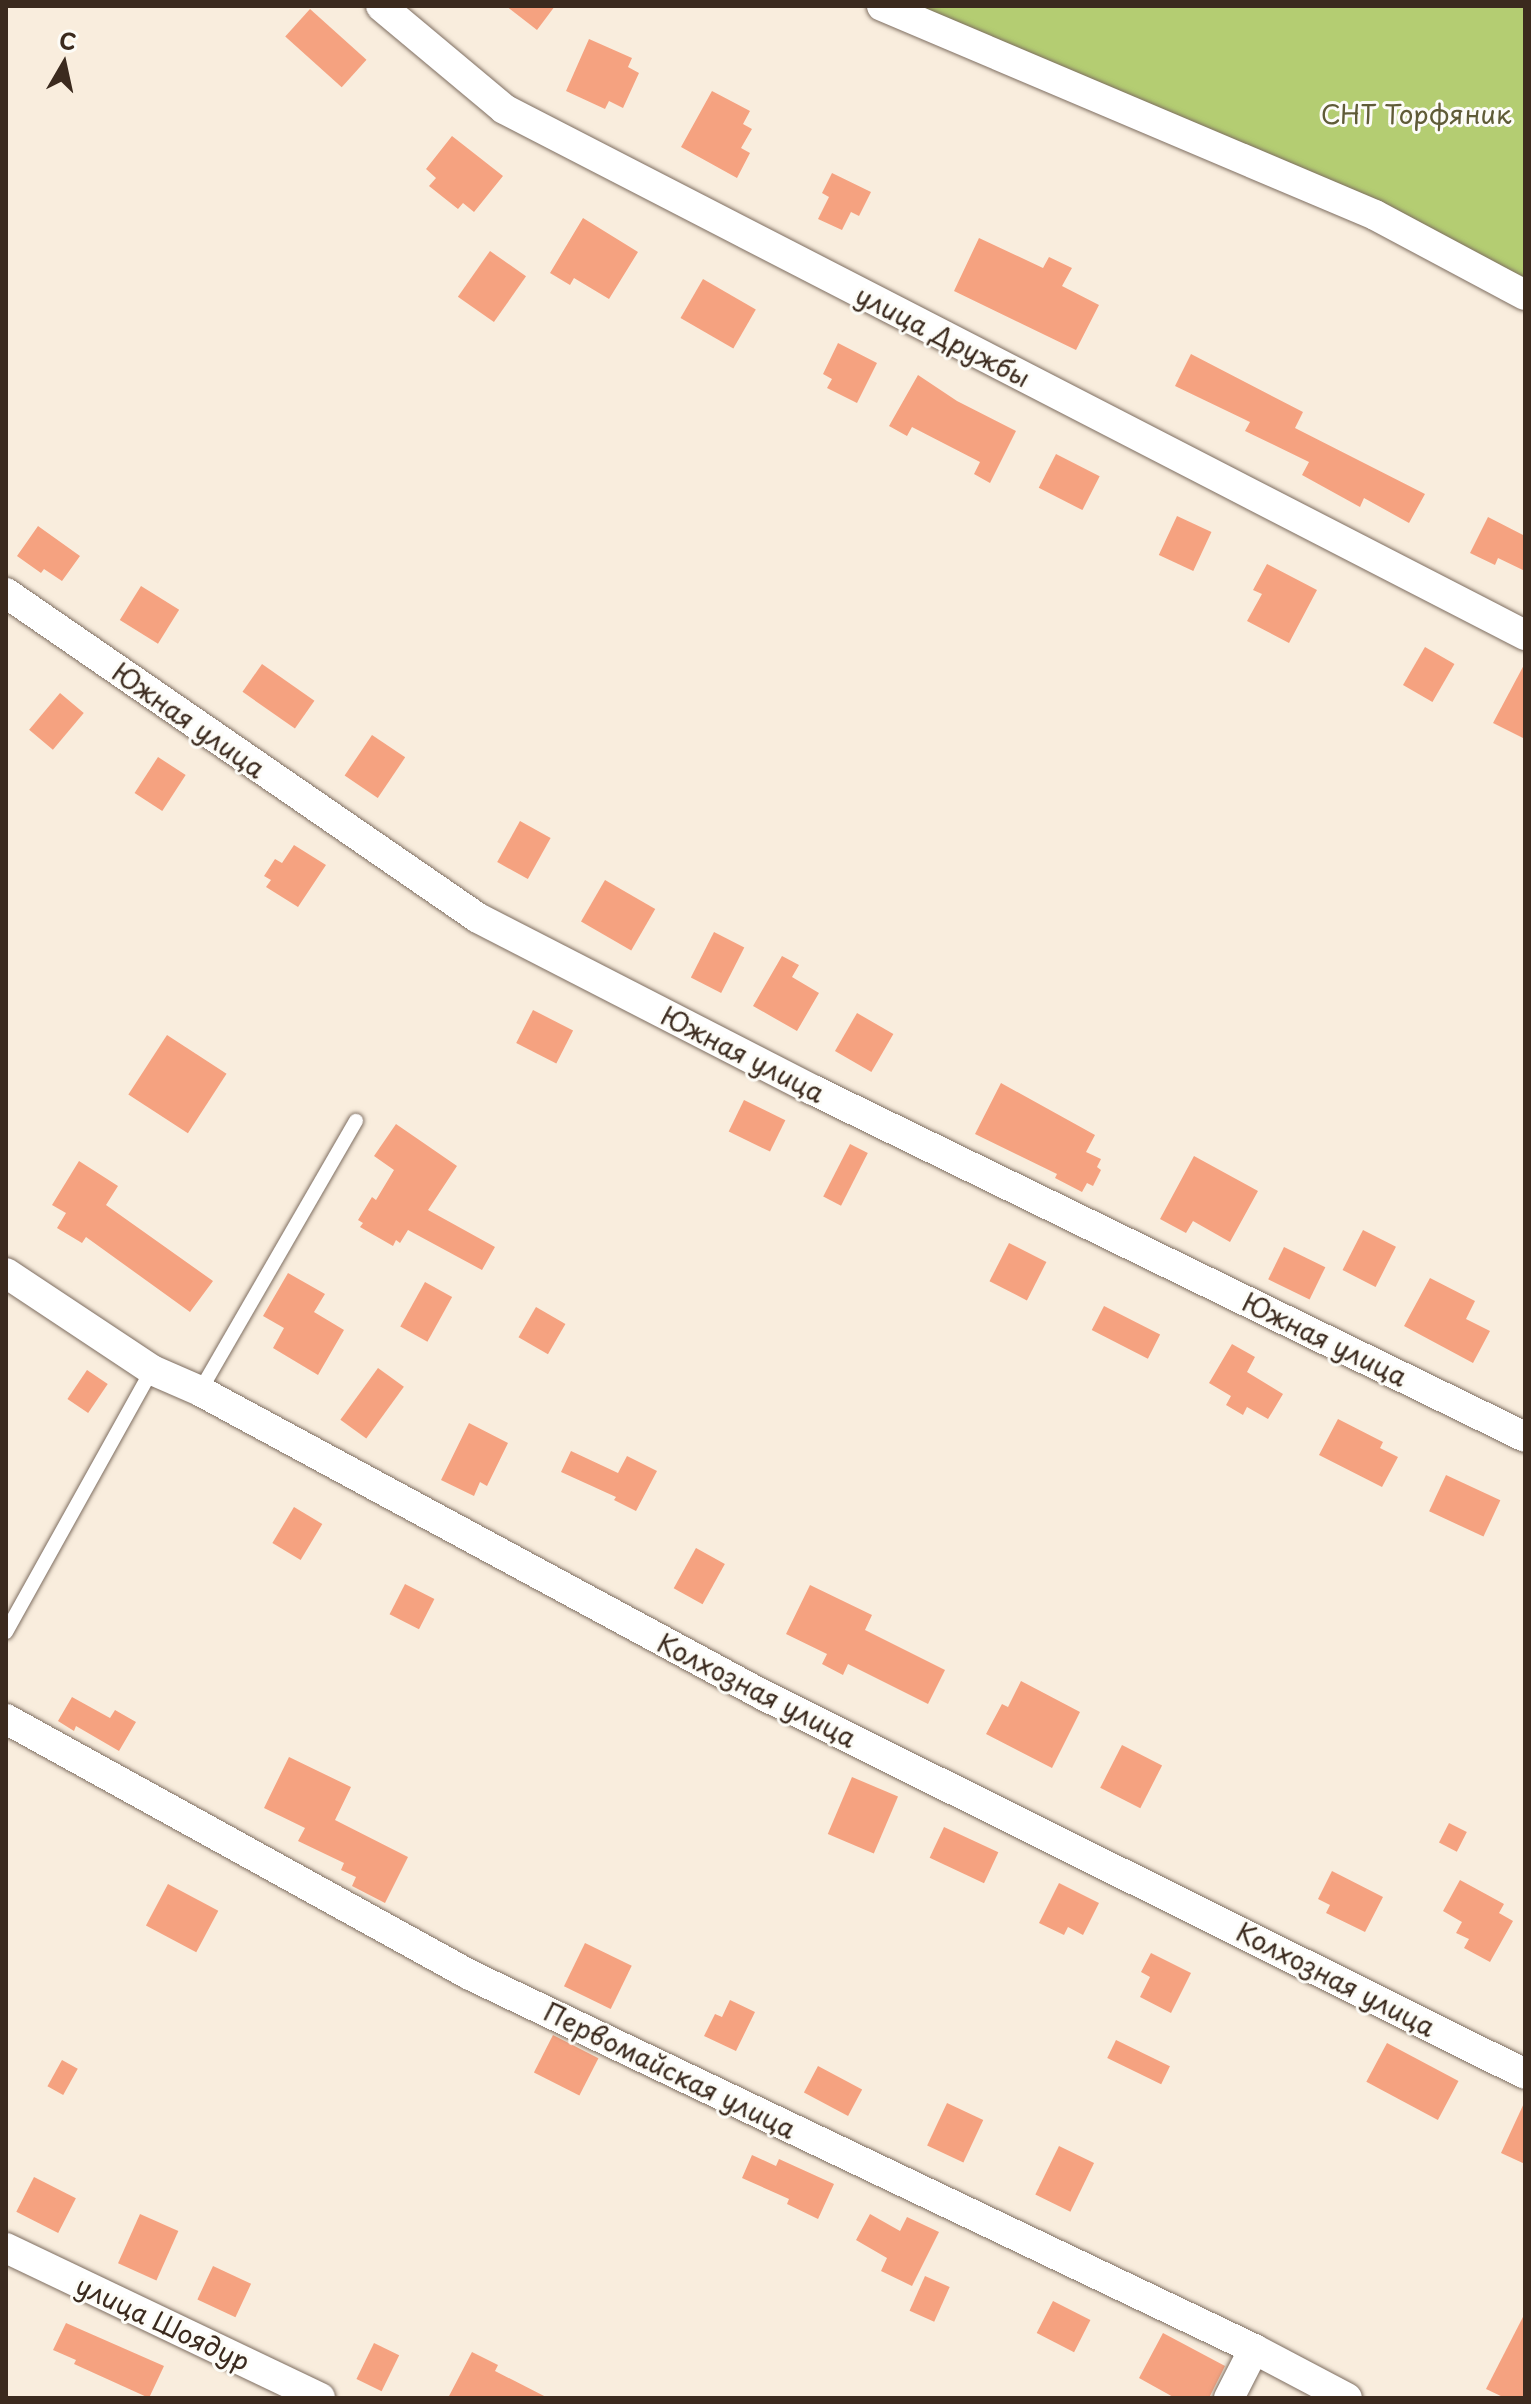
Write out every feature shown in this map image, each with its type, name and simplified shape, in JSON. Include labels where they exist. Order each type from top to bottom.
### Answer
[{"type":"street","name":"улица Дружбы","points":[[381,6],[504,109],[1525,635]]},
{"type":"street","points":[[882,6],[1375,215],[1525,295]]},
{"type":"street","name":"Южная улица","points":[[6,593],[478,918],[813,1090],[1525,1437]]},
{"type":"street","name":"Колхозная улица","points":[[6,1273],[152,1370],[200,1391],[763,1695],[1525,2074]]},
{"type":"street","name":"Первомайская улица","points":[[6,1719],[470,1975],[1254,2349],[1347,2398]]},
{"type":"street","name":"улица Шоядур","points":[[6,2248],[320,2398]]},
{"type":"street","points":[[1229,2398],[1254,2349]]},
{"type":"lane","points":[[200,1391],[356,1121]]},
{"type":"lane","points":[[6,1632],[152,1370]]},
{"type":"green space","name":"СНТ Торфяник","points":[[882,6],[1525,6],[1525,295]]},
{"type":"building","points":[[506,6],[555,6],[537,30]]},
{"type":"building","points":[[310,9],[366,60],[342,87],[285,36]]},
{"type":"building","points":[[589,39],[632,58],[628,67],[639,73],[623,108],[609,101],[605,109],[566,91]]},
{"type":"building","points":[[712,91],[750,111],[743,124],[752,129],[741,148],[750,153],[737,178],[681,147]]},
{"type":"building","points":[[452,136],[503,176],[474,212],[463,203],[458,209],[429,186],[436,178],[426,169]]},
{"type":"building","points":[[832,173],[871,192],[859,216],[851,212],[842,230],[818,219],[829,197],[822,193]]},
{"type":"building","points":[[583,218],[638,252],[609,299],[574,278],[570,285],[550,273]]},
{"type":"building","points":[[979,238],[1043,268],[1049,257],[1072,268],[1062,286],[1099,305],[1076,350],[954,291]]},
{"type":"building","points":[[490,251],[526,276],[494,322],[458,297]]},
{"type":"building","points":[[703,279],[756,310],[733,348],[680,318]]},
{"type":"building","points":[[838,343],[877,363],[857,403],[827,388],[832,379],[823,374]]},
{"type":"building","points":[[1191,354],[1303,412],[1295,428],[1425,494],[1409,523],[1364,498],[1360,507],[1302,475],[1309,462],[1245,431],[1250,422],[1175,386]]},
{"type":"building","points":[[918,375],[957,401],[1016,431],[990,483],[974,474],[980,462],[912,427],[907,436],[889,426]]},
{"type":"building","points":[[1056,454],[1100,476],[1082,510],[1039,488]]},
{"type":"building","points":[[1177,516],[1211,532],[1193,571],[1159,555]]},
{"type":"building","points":[[1488,517],[1525,536],[1525,571],[1498,558],[1495,565],[1470,553]]},
{"type":"building","points":[[38,526],[80,556],[62,581],[44,569],[41,573],[17,556]]},
{"type":"building","points":[[1267,564],[1317,590],[1289,643],[1247,621],[1262,594],[1253,590]]},
{"type":"building","points":[[141,586],[179,610],[158,644],[120,620]]},
{"type":"building","points":[[1425,647],[1454,664],[1432,702],[1403,685]]},
{"type":"building","points":[[1525,663],[1525,739],[1493,723]]},
{"type":"building","points":[[262,664],[314,701],[295,729],[242,692]]},
{"type":"building","points":[[60,693],[84,713],[53,750],[29,730]]},
{"type":"building","points":[[372,735],[405,757],[378,798],[345,776]]},
{"type":"building","points":[[158,757],[186,775],[162,811],[135,793]]},
{"type":"building","points":[[520,821],[551,838],[528,879],[497,862]]},
{"type":"building","points":[[294,845],[326,865],[298,907],[266,887],[271,880],[264,876],[275,859],[282,863]]},
{"type":"building","points":[[605,880],[655,909],[631,951],[581,922]]},
{"type":"building","points":[[714,932],[744,947],[721,993],[691,977]]},
{"type":"building","points":[[782,956],[799,965],[792,977],[819,993],[797,1031],[753,1006]]},
{"type":"building","points":[[533,1010],[573,1030],[556,1063],[516,1043]]},
{"type":"building","points":[[857,1013],[893,1034],[871,1072],[835,1051]]},
{"type":"building","points":[[167,1035],[227,1074],[188,1133],[128,1095]]},
{"type":"building","points":[[1001,1083],[1095,1135],[1086,1152],[1101,1159],[1097,1167],[1101,1170],[1093,1186],[1087,1183],[1082,1192],[1055,1178],[1057,1174],[975,1134]]},
{"type":"building","points":[[744,1100],[785,1120],[770,1152],[729,1131]]},
{"type":"building","points":[[396,1124],[457,1166],[428,1210],[495,1247],[482,1270],[408,1230],[400,1243],[396,1240],[393,1246],[360,1227],[363,1223],[358,1220],[372,1197],[376,1200],[394,1170],[374,1156]]},
{"type":"building","points":[[850,1144],[868,1153],[841,1206],[823,1197]]},
{"type":"building","points":[[1194,1156],[1258,1191],[1230,1242],[1193,1221],[1186,1233],[1160,1219]]},
{"type":"building","points":[[79,1161],[118,1186],[106,1205],[213,1281],[190,1312],[86,1237],[82,1243],[57,1228],[66,1213],[52,1205]]},
{"type":"building","points":[[1363,1230],[1396,1247],[1376,1287],[1343,1270]]},
{"type":"building","points":[[1009,1243],[1046,1262],[1027,1300],[989,1281]]},
{"type":"building","points":[[1284,1247],[1325,1267],[1310,1300],[1268,1279]]},
{"type":"building","points":[[288,1273],[325,1294],[314,1312],[344,1330],[318,1375],[273,1348],[284,1328],[263,1316]]},
{"type":"building","points":[[1430,1278],[1475,1301],[1466,1319],[1490,1331],[1473,1363],[1404,1326]]},
{"type":"building","points":[[425,1282],[452,1297],[427,1342],[400,1327]]},
{"type":"building","points":[[1104,1306],[1160,1335],[1148,1359],[1092,1330]]},
{"type":"building","points":[[536,1307],[565,1324],[548,1354],[518,1337]]},
{"type":"building","points":[[1232,1344],[1255,1357],[1247,1372],[1283,1394],[1268,1419],[1247,1407],[1243,1415],[1226,1405],[1231,1396],[1209,1383]]},
{"type":"building","points":[[378,1368],[404,1387],[366,1439],[340,1420]]},
{"type":"building","points":[[87,1370],[108,1384],[88,1413],[67,1399]]},
{"type":"building","points":[[1338,1419],[1383,1442],[1380,1448],[1398,1457],[1382,1487],[1319,1455]]},
{"type":"building","points":[[469,1423],[508,1443],[487,1486],[480,1482],[474,1496],[441,1480]]},
{"type":"building","points":[[571,1451],[618,1473],[627,1456],[657,1471],[636,1511],[614,1500],[616,1497],[561,1472]]},
{"type":"building","points":[[1446,1475],[1500,1500],[1483,1537],[1429,1511]]},
{"type":"building","points":[[294,1507],[322,1524],[301,1560],[272,1543]]},
{"type":"building","points":[[696,1548],[725,1564],[703,1604],[674,1588]]},
{"type":"building","points":[[405,1584],[434,1599],[419,1629],[390,1614]]},
{"type":"building","points":[[810,1585],[872,1615],[865,1630],[945,1670],[928,1704],[848,1664],[843,1675],[822,1664],[827,1654],[786,1634]]},
{"type":"building","points":[[1021,1681],[1080,1712],[1052,1768],[986,1734],[1002,1704],[1008,1707]]},
{"type":"building","points":[[72,1697],[110,1718],[115,1710],[136,1722],[119,1751],[76,1726],[74,1731],[58,1721]]},
{"type":"building","points":[[1122,1745],[1162,1765],[1140,1808],[1100,1788]]},
{"type":"building","points":[[289,1757],[351,1787],[335,1820],[408,1857],[385,1903],[352,1886],[356,1877],[341,1870],[344,1863],[298,1841],[305,1828],[264,1808]]},
{"type":"building","points":[[852,1777],[898,1797],[874,1854],[828,1834]]},
{"type":"building","points":[[1449,1823],[1467,1832],[1457,1852],[1439,1843]]},
{"type":"building","points":[[944,1827],[998,1852],[984,1883],[930,1858]]},
{"type":"building","points":[[1332,1871],[1383,1897],[1365,1932],[1326,1913],[1330,1905],[1318,1899]]},
{"type":"building","points":[[1460,1880],[1504,1904],[1499,1913],[1513,1921],[1490,1962],[1464,1948],[1469,1939],[1456,1933],[1462,1922],[1443,1911]]},
{"type":"building","points":[[1059,1883],[1099,1903],[1083,1935],[1068,1927],[1064,1935],[1039,1923]]},
{"type":"building","points":[[168,1884],[218,1911],[196,1952],[146,1925]]},
{"type":"building","points":[[585,1943],[632,1966],[611,2009],[564,1986]]},
{"type":"building","points":[[1151,1953],[1191,1973],[1171,2013],[1140,1997],[1150,1977],[1141,1972]]},
{"type":"building","points":[[730,2000],[755,2012],[736,2051],[704,2036],[715,2014],[722,2017]]},
{"type":"building","points":[[553,2035],[598,2058],[579,2096],[534,2072]]},
{"type":"building","points":[[1116,2040],[1170,2066],[1161,2084],[1107,2058]]},
{"type":"building","points":[[1387,2043],[1459,2081],[1438,2120],[1366,2082]]},
{"type":"building","points":[[62,2060],[78,2069],[63,2095],[47,2086]]},
{"type":"building","points":[[818,2066],[862,2089],[848,2116],[804,2092]]},
{"type":"building","points":[[1525,2101],[1525,2164],[1501,2153]]},
{"type":"building","points":[[947,2103],[983,2120],[963,2163],[927,2146]]},
{"type":"building","points":[[1059,2146],[1094,2163],[1070,2212],[1035,2195]]},
{"type":"building","points":[[752,2155],[776,2166],[779,2159],[834,2184],[818,2219],[787,2204],[789,2199],[742,2178]]},
{"type":"building","points":[[34,2177],[76,2198],[58,2233],[16,2212]]},
{"type":"building","points":[[140,2214],[178,2231],[156,2280],[118,2263]]},
{"type":"building","points":[[870,2214],[900,2231],[907,2217],[939,2232],[912,2286],[881,2271],[887,2258],[856,2240]]},
{"type":"building","points":[[213,2266],[251,2284],[235,2317],[197,2300]]},
{"type":"building","points":[[925,2276],[950,2287],[934,2322],[910,2311]]},
{"type":"building","points":[[1053,2301],[1090,2320],[1074,2352],[1037,2333]]},
{"type":"building","points":[[1525,2313],[1525,2398],[1505,2398],[1486,2389]]},
{"type":"building","points":[[66,2323],[164,2366],[149,2398],[74,2364],[76,2360],[53,2350]]},
{"type":"building","points":[[1163,2333],[1225,2366],[1209,2398],[1175,2398],[1139,2378]]},
{"type":"building","points":[[374,2343],[399,2355],[382,2391],[356,2379]]},
{"type":"building","points":[[472,2352],[498,2365],[495,2371],[548,2398],[448,2398]]}]
